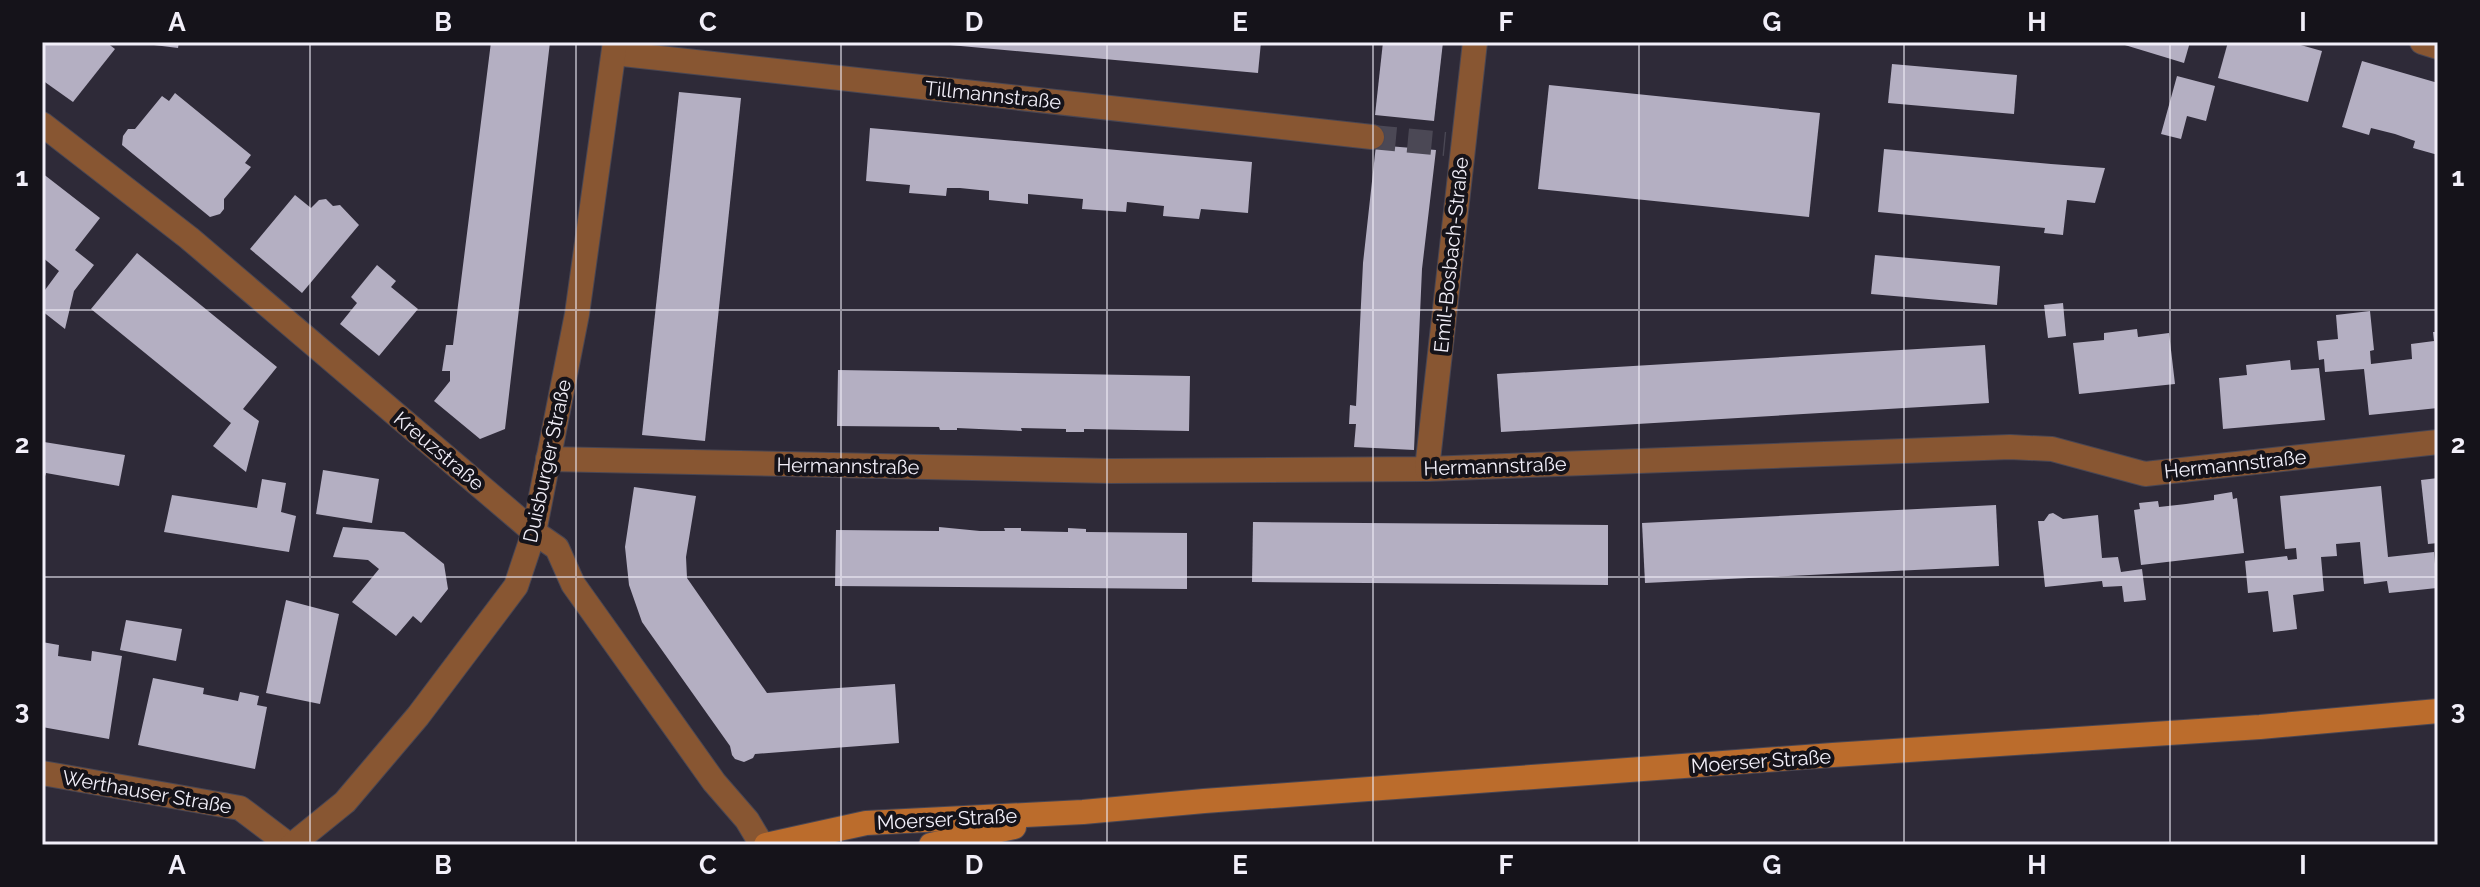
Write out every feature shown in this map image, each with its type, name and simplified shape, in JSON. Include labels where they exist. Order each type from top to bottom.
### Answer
[{"type":"main road","name":"Moerser Straße","points":[[764,845],[866,823],[1083,812],[1825,756],[2260,727],[2438,711]]},
{"type":"main road","name":"Moerser Straße","points":[[931,845],[1083,812]]},
{"type":"street","name":"Emil-Bosbach-Straße","points":[[1427,469],[1454,145],[1475,42]]},
{"type":"street","points":[[2422,42],[2438,47]]},
{"type":"street","name":"Tillmannstraße","points":[[615,47],[1372,137]]},
{"type":"street","name":"Duisburger Straße","points":[[290,845],[345,802],[418,716],[516,586],[534,532],[577,314],[615,47]]},
{"type":"street","name":"Kreuzstraße","points":[[42,124],[189,238],[534,532],[557,548],[573,584],[714,782],[764,845]]},
{"type":"street","name":"Hermannstraße","points":[[548,459],[1111,471],[1427,469],[2010,447],[2052,449],[2145,474],[2438,442]]},
{"type":"street","name":"Werthauser Straße","points":[[42,773],[240,808],[290,845]]},
{"type":"building","points":[[42,42],[106,42],[115,49],[73,102],[42,80]]},
{"type":"building","points":[[146,42],[179,42],[178,48]]},
{"type":"building","points":[[491,42],[550,42],[505,429],[480,439],[434,401],[450,381],[450,371],[442,371],[446,345],[453,345]]},
{"type":"building","points":[[939,42],[1261,42],[1258,73]]},
{"type":"building","points":[[1383,42],[1443,42],[1434,121],[1375,115]]},
{"type":"building","points":[[2115,42],[2190,42],[2184,63]]},
{"type":"building","points":[[2228,42],[2290,42],[2322,51],[2308,102],[2218,78]]},
{"type":"building","points":[[2362,61],[2438,83],[2438,155],[2413,148],[2415,141],[2395,134],[2371,128],[2369,135],[2342,127]]},
{"type":"building","points":[[1892,64],[2017,75],[2014,114],[1888,103]]},
{"type":"building","points":[[2177,76],[2215,86],[2206,121],[2187,116],[2181,139],[2161,134]]},
{"type":"building","points":[[1549,85],[1820,113],[1809,217],[1538,189]]},
{"type":"building","points":[[679,92],[741,98],[705,441],[642,435]]},
{"type":"building","points":[[175,93],[251,155],[245,163],[251,167],[224,199],[224,209],[220,214],[210,217],[122,145],[128,129],[135,129],[162,96],[169,101]]},
{"type":"building","points":[[870,128],[1252,162],[1248,213],[1201,209],[1199,219],[1163,216],[1164,206],[1127,202],[1126,212],[1082,209],[1083,199],[1028,194],[1028,204],[989,200],[989,191],[960,188],[947,188],[946,196],[909,193],[910,185],[866,181]]},
{"type":"building","points":[[1376,145],[1436,150],[1422,269],[1414,450],[1354,447],[1356,424],[1349,424],[1350,405],[1356,406],[1363,263]]},
{"type":"building","points":[[1884,149],[2105,168],[2095,203],[2067,200],[2063,235],[2044,233],[2045,228],[1878,212]]},
{"type":"building","points":[[42,173],[100,218],[75,250],[94,265],[74,291],[65,329],[42,311],[42,294],[59,271],[42,257]]},
{"type":"building","points":[[295,195],[311,208],[319,200],[326,199],[333,206],[340,205],[359,225],[302,293],[250,249]]},
{"type":"building","points":[[137,253],[277,367],[243,409],[259,421],[246,472],[213,446],[231,423],[91,309]]},
{"type":"building","points":[[1875,255],[2000,266],[1997,305],[1871,294]]},
{"type":"building","points":[[377,265],[396,281],[391,287],[418,309],[379,356],[340,324],[357,303],[351,297]]},
{"type":"building","points":[[2063,303],[2066,336],[2048,338],[2044,305]]},
{"type":"building","points":[[2370,311],[2374,350],[2370,351],[2371,364],[2412,359],[2411,344],[2434,341],[2433,332],[2438,332],[2438,408],[2369,415],[2364,369],[2325,372],[2324,359],[2319,360],[2317,341],[2338,339],[2336,315]]},
{"type":"building","points":[[2137,329],[2138,337],[2169,333],[2175,384],[2079,394],[2073,343],[2104,340],[2104,333]]},
{"type":"building","points":[[1985,345],[1989,403],[1501,432],[1497,374]]},
{"type":"building","points":[[2290,360],[2291,370],[2319,368],[2325,420],[2223,429],[2219,378],[2247,375],[2246,365]]},
{"type":"building","points":[[838,370],[1190,376],[1189,431],[1084,429],[1084,432],[1066,432],[1066,429],[940,430],[939,427],[837,426]]},
{"type":"building","points":[[44,442],[125,455],[119,486],[46,473],[42,486]]},
{"type":"building","points":[[323,470],[379,479],[372,523],[316,514]]},
{"type":"building","points":[[2438,478],[2438,543],[2428,544],[2421,480]]},
{"type":"building","points":[[262,479],[286,483],[281,512],[296,516],[289,552],[164,532],[172,495],[257,508]]},
{"type":"building","points":[[2381,486],[2388,557],[2434,552],[2437,588],[2389,593],[2387,581],[2364,584],[2360,542],[2336,544],[2337,556],[2321,557],[2324,591],[2293,595],[2297,629],[2273,632],[2268,591],[2248,593],[2245,561],[2287,556],[2288,560],[2297,559],[2296,548],[2285,549],[2280,496]]},
{"type":"building","points":[[634,487],[696,496],[686,557],[687,578],[767,693],[895,684],[899,743],[755,754],[744,762],[735,759],[730,746],[642,622],[629,585],[625,547]]},
{"type":"building","points":[[2232,492],[2233,499],[2237,498],[2244,553],[2141,565],[2134,510],[2140,509],[2139,503],[2158,501],[2159,507],[2186,504],[2214,500],[2214,495]]},
{"type":"building","points":[[1996,505],[1999,566],[1645,583],[1642,523]]},
{"type":"building","points":[[2053,513],[2063,519],[2098,515],[2102,558],[2118,557],[2121,572],[2142,569],[2146,600],[2124,602],[2122,586],[2103,587],[2102,581],[2045,587],[2038,521],[2044,521]]},
{"type":"building","points":[[1253,522],[1608,525],[1608,585],[1252,582]]},
{"type":"building","points":[[343,527],[404,532],[444,564],[448,589],[421,623],[413,616],[396,636],[352,602],[379,569],[368,560],[333,557]]},
{"type":"building","points":[[939,527],[980,531],[1021,528],[1021,531],[1068,532],[1068,528],[1086,529],[1086,532],[1187,533],[1187,589],[835,586],[836,530],[939,531]]},
{"type":"building","points":[[286,600],[339,614],[320,704],[266,693]]},
{"type":"building","points":[[126,620],[182,629],[176,661],[120,650]]},
{"type":"building","points":[[42,642],[59,645],[58,656],[91,661],[92,651],[122,656],[109,739],[42,727]]},
{"type":"building","points":[[153,678],[204,688],[203,694],[238,701],[240,692],[259,696],[257,705],[267,707],[255,769],[138,745]]},
{"type":"tunnel","points":[[1372,137],[1445,144]]}]
